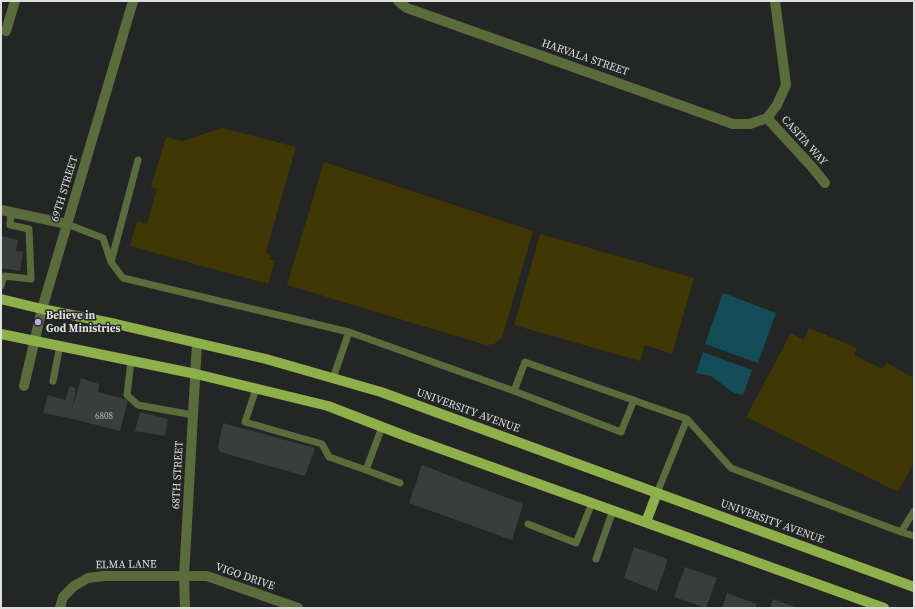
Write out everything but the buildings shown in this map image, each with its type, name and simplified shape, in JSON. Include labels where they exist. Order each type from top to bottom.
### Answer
[{"type":"main road","name":"UNIVERSITY AVENUE","points":[[1,299],[266,359],[381,392],[914,587]]},
{"type":"main road","points":[[2,336],[35,340],[196,374],[328,406],[382,427],[884,608]]},
{"type":"main road","points":[[646,522],[657,492]]},
{"type":"street","points":[[6,30],[15,1]]},
{"type":"street","name":"69TH STREET","points":[[24,386],[42,309],[134,1]]},
{"type":"street","name":"HARVALA STREET","points":[[398,1],[407,8],[733,124],[750,124],[767,118]]},
{"type":"street","name":"CASITA WAY","points":[[775,1],[786,84],[777,105],[767,118],[825,183]]},
{"type":"street","points":[[6,211],[67,224]]},
{"type":"street","name":"68TH STREET","points":[[184,608],[184,577],[197,343]]},
{"type":"street","name":"ELMA LANE","points":[[60,608],[63,597],[74,586],[96,576],[184,577]]},
{"type":"street","name":"VIGO DRIVE","points":[[184,577],[207,576],[298,608]]},
{"type":"lane","points":[[111,262],[138,160]]},
{"type":"lane","points":[[1,286],[4,276],[31,279],[29,229],[10,226],[6,211]]},
{"type":"lane","points":[[67,224],[103,238],[111,262],[123,278],[349,332],[514,391],[621,432],[634,400]]},
{"type":"lane","points":[[333,378],[349,332]]},
{"type":"lane","points":[[54,381],[60,346]]},
{"type":"lane","points":[[131,361],[127,395],[138,405],[193,415]]},
{"type":"lane","points":[[514,391],[525,362],[687,419],[730,468],[914,536]]},
{"type":"lane","points":[[256,389],[245,422],[322,444],[329,457],[400,483]]},
{"type":"lane","points":[[657,492],[687,419]]},
{"type":"lane","points":[[366,470],[382,427]]},
{"type":"lane","points":[[528,524],[576,544],[592,502]]},
{"type":"lane","points":[[596,559],[613,510]]},
{"type":"lane","points":[[901,532],[914,511]]},
{"type":"shaded area","points":[[222,128],[296,147],[266,252],[271,255],[269,259],[275,261],[268,284],[130,246],[137,221],[147,224],[157,189],[151,187],[166,137],[183,141]]},
{"type":"shaded area","points":[[324,162],[533,231],[502,338],[494,344],[486,345],[287,285]]},
{"type":"shaded area","points":[[540,234],[694,278],[672,354],[645,345],[640,361],[514,325]]},
{"type":"shaded area","points":[[809,328],[857,348],[854,355],[882,369],[887,363],[914,378],[914,462],[898,492],[746,417],[791,333],[803,340]]},
{"type":"water","points":[[723,293],[776,313],[758,363],[705,344]]},
{"type":"water","points":[[703,352],[752,370],[743,395],[734,393],[711,376],[696,373]]},
{"type":"place","name":"Believe in God Ministries","points":[[38,322]]}]
